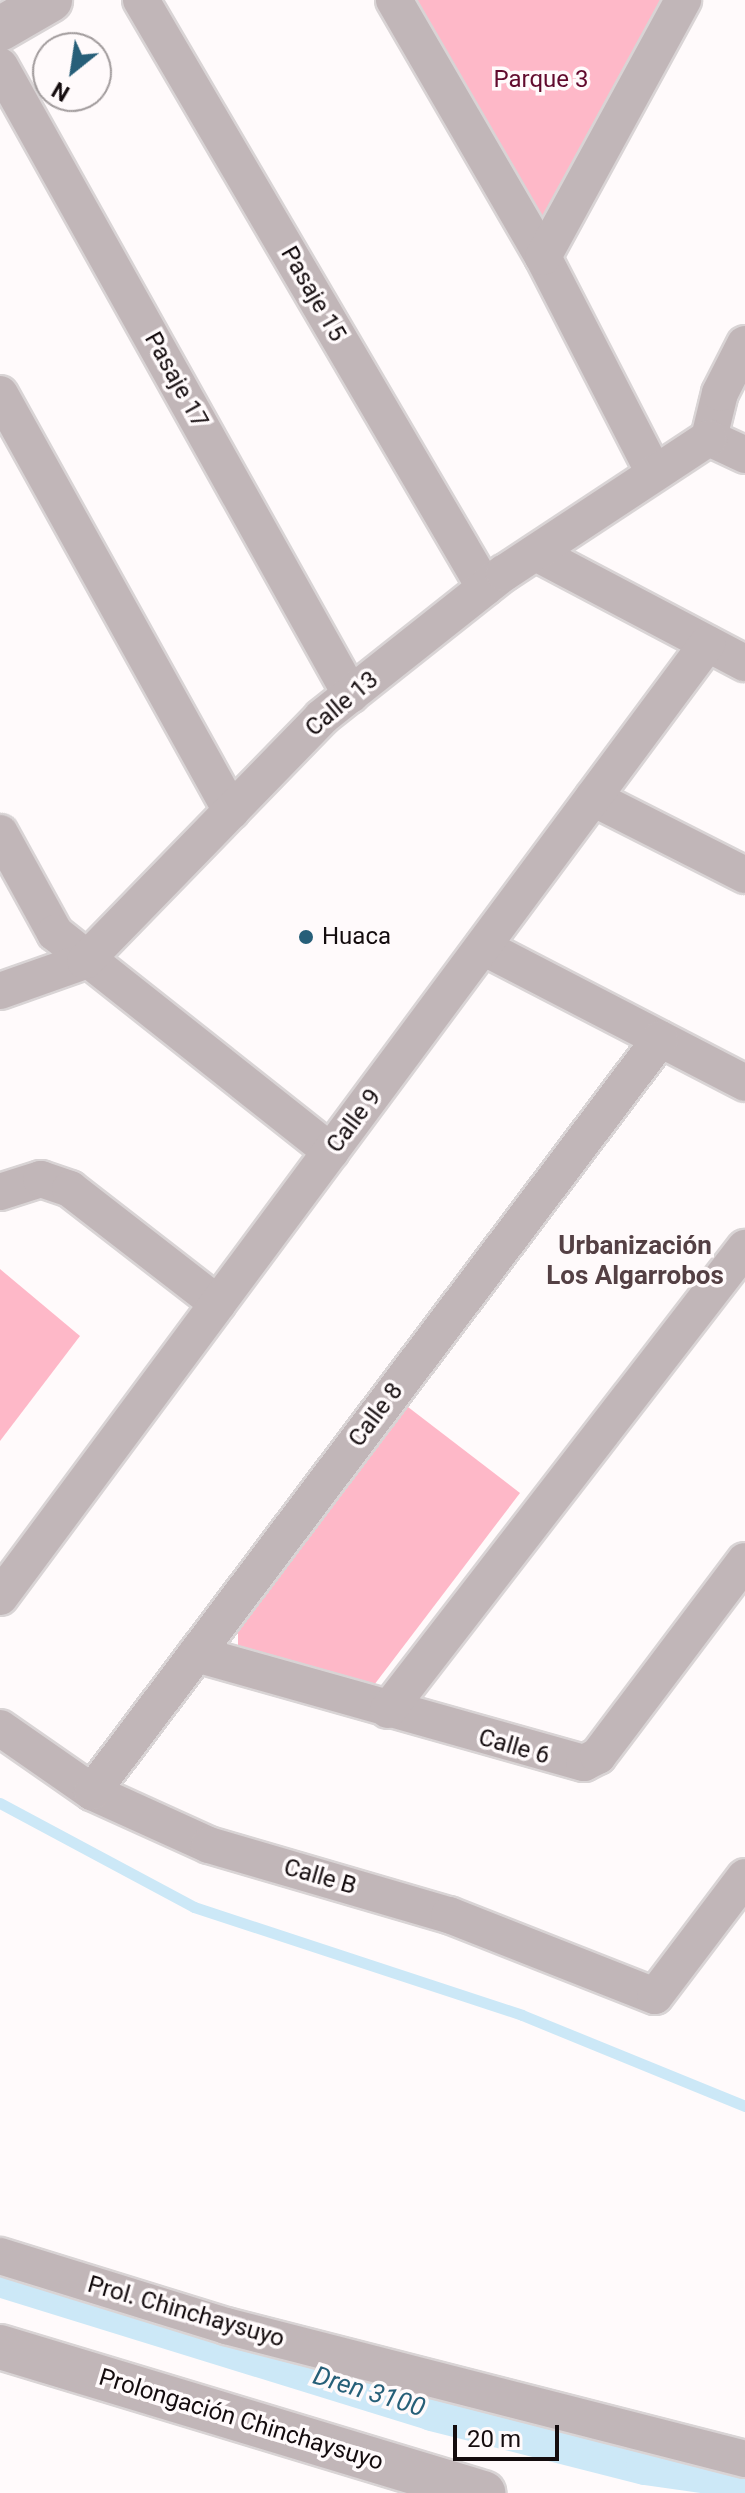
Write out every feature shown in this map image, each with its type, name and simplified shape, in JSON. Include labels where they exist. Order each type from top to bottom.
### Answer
[{"type":"street","points":[[0,29],[50,0]]},
{"type":"street","name":"Pasaje 15","points":[[141,0],[485,588]]},
{"type":"street","points":[[394,0],[543,257],[653,471]]},
{"type":"street","points":[[543,257],[683,0]]},
{"type":"street","name":"Pasaje 17","points":[[0,66],[351,695]]},
{"type":"street","points":[[745,344],[720,393],[709,438],[745,455]]},
{"type":"street","points":[[0,394],[231,811]]},
{"type":"street","name":"Calle 13","points":[[0,991],[85,961],[322,717],[485,588],[653,471],[709,438]]},
{"type":"street","points":[[536,553],[745,663]]},
{"type":"street","name":"Calle 9","points":[[0,1597],[707,644]]},
{"type":"street","points":[[593,798],[745,875]]},
{"type":"street","points":[[0,833],[55,933],[85,961],[331,1152]]},
{"type":"street","points":[[483,947],[745,1083]]},
{"type":"street","name":"Calle 8","points":[[92,1792],[660,1039]]},
{"type":"street","points":[[0,1192],[41,1179],[70,1189],[218,1304]]},
{"type":"street","points":[[388,1710],[745,1248]]},
{"type":"street","name":"Calle 6","points":[[196,1654],[584,1763],[598,1756],[745,1561]]},
{"type":"street","name":"Calle B","points":[[0,1728],[92,1792],[209,1845],[449,1915],[655,1996],[745,1877]]},
{"type":"street","name":"Prol. Chinchaysuyo","points":[[0,2256],[226,2326],[745,2459]]},
{"type":"street","name":"Prolongación Chinchaysuyo","points":[[0,2347],[483,2493]]},
{"type":"green space","name":"Parque 3","points":[[406,0],[672,0],[543,239]]},
{"type":"green space","points":[[0,1269],[80,1336],[0,1441]]},
{"type":"green space","points":[[408,1407],[520,1493],[371,1689],[238,1648],[238,1632]]},
{"type":"waterway","points":[[0,1803],[194,1907],[522,2015],[745,2106]]},
{"type":"waterway","name":"Dren 3100","points":[[0,2278],[432,2412],[645,2466],[745,2480]]},
{"type":"place","name":"Huaca","points":[[306,937]]},
{"type":"district","name":"Urbanización Los Algarrobos","points":[[635,1261]]}]
